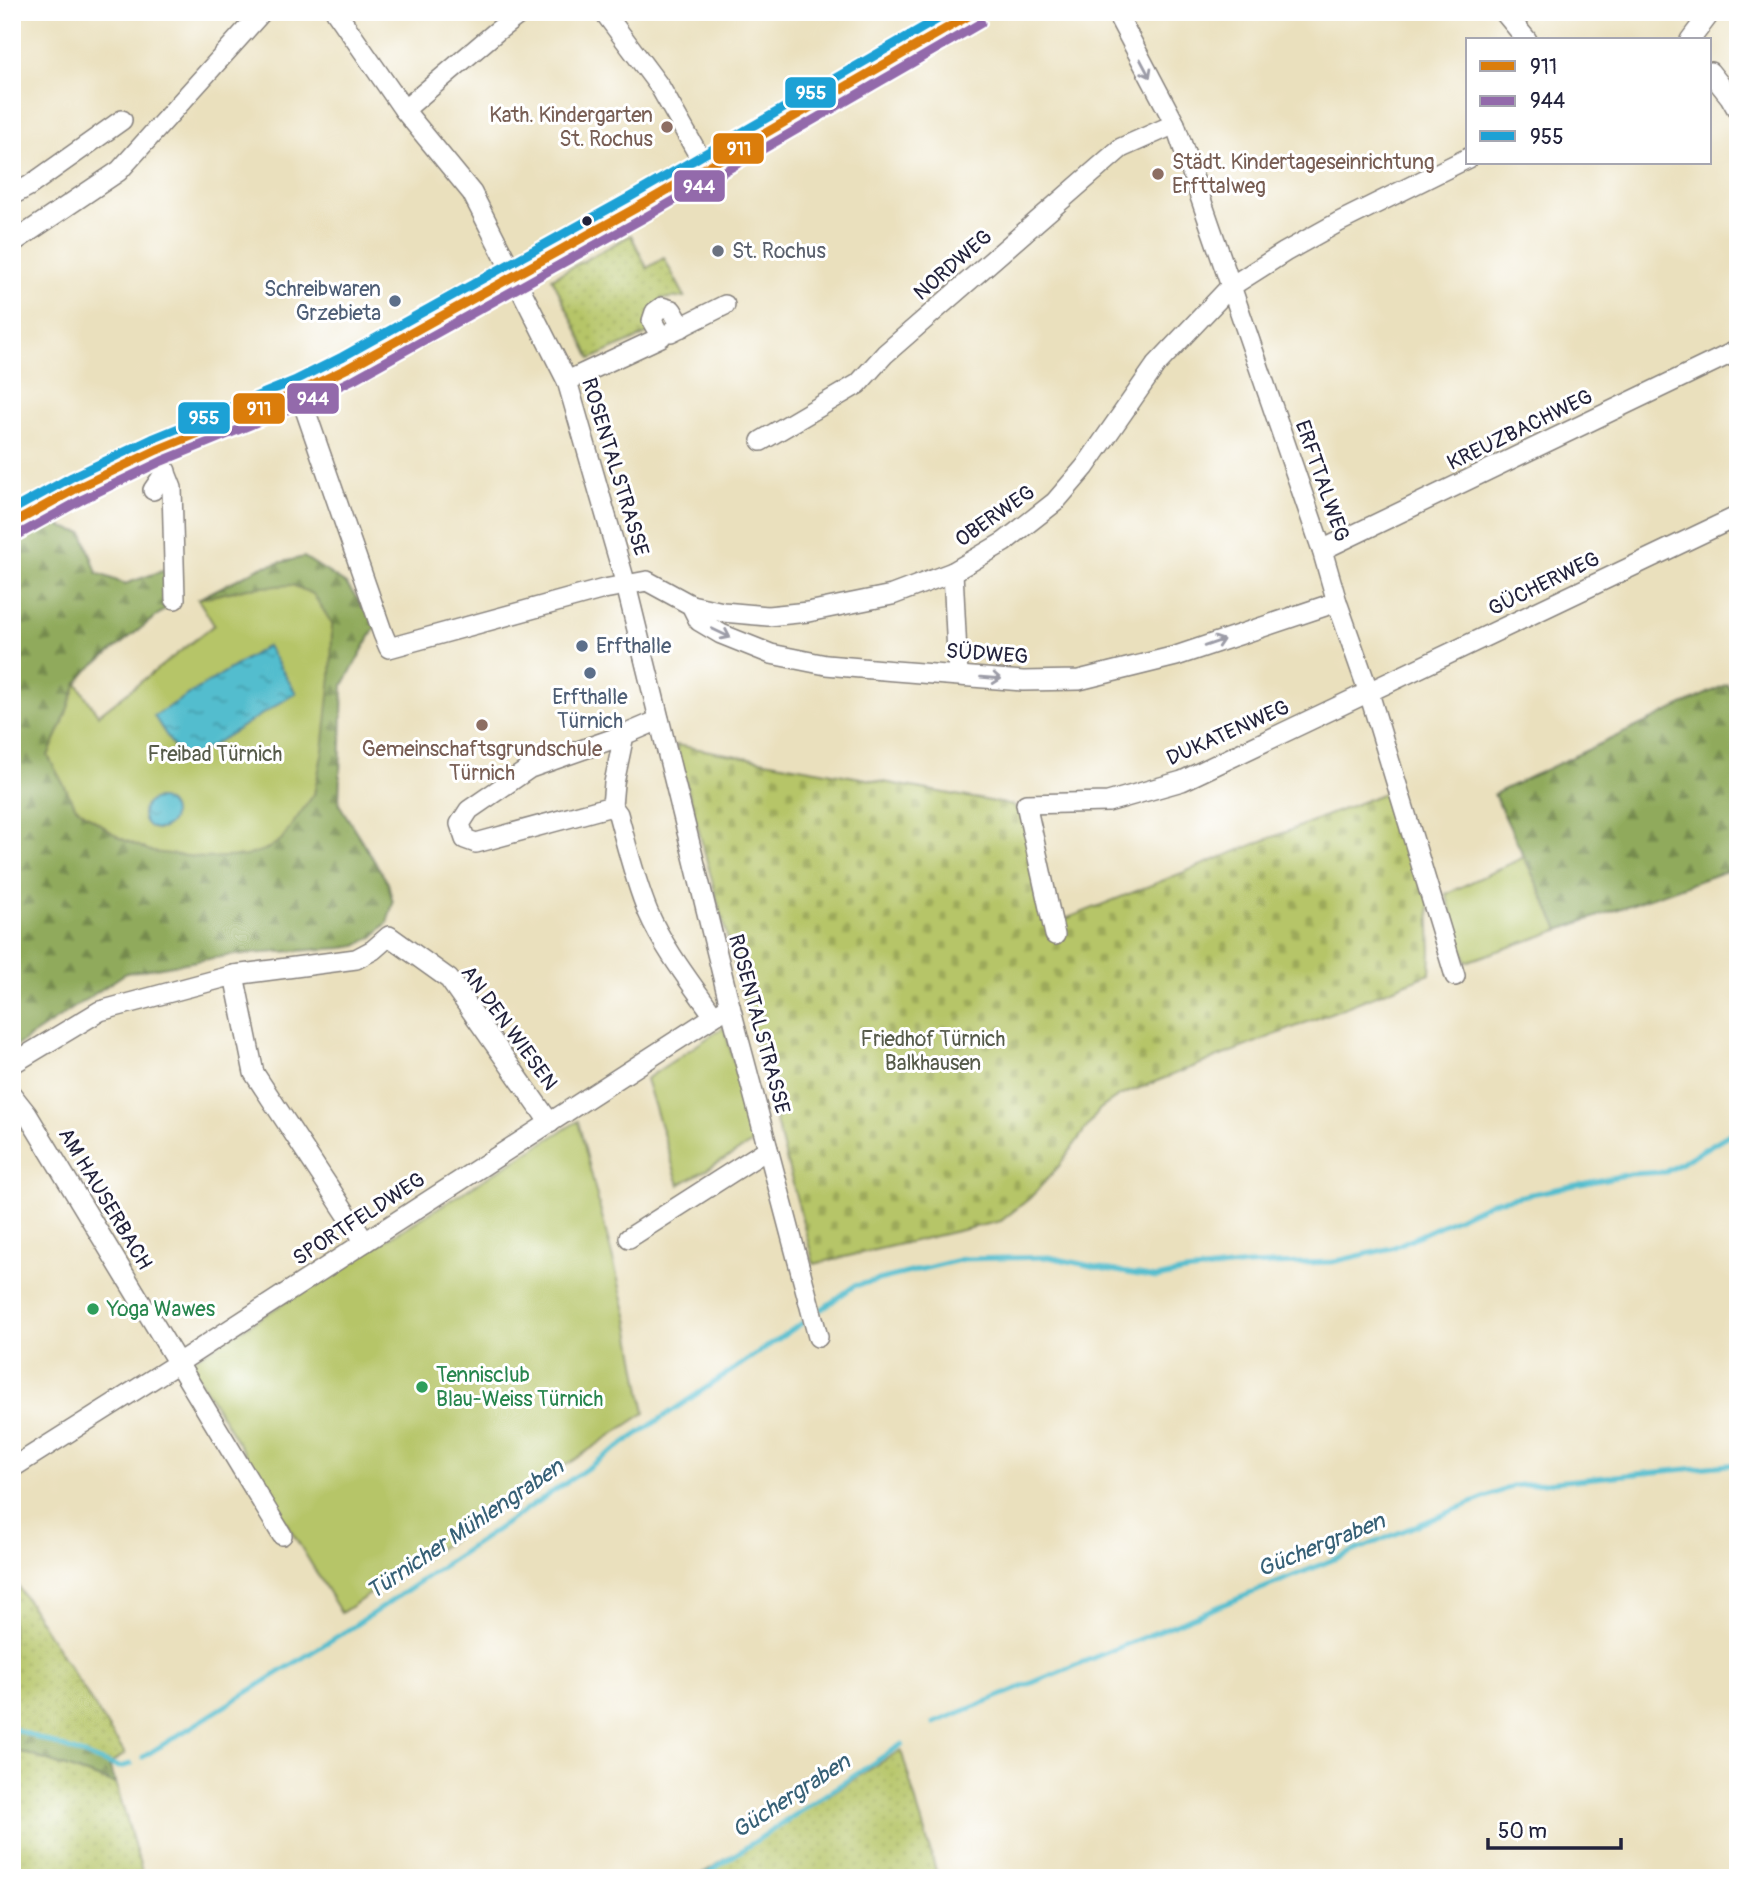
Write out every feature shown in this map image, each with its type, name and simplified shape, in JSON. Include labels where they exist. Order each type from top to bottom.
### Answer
[{"type":"main road","points":[[14,519],[77,488],[161,461],[348,368],[706,168],[975,12]]},
{"type":"street","points":[[12,243],[119,171],[262,12]]},
{"type":"street","name":"ROSENTALSTRASSE","points":[[336,12],[404,110],[472,193],[567,381],[626,584],[659,720],[722,1011],[768,1149],[818,1338]]},
{"type":"street","points":[[404,110],[522,12]]},
{"type":"street","points":[[604,12],[660,87],[706,168]]},
{"type":"street","name":"ERFTTALWEG","points":[[1116,12],[1175,124],[1369,693],[1455,976]]},
{"type":"street","points":[[1504,12],[1525,38]]},
{"type":"street","points":[[1692,38],[1712,12]]},
{"type":"street","points":[[1712,74],[1738,111]]},
{"type":"street","points":[[12,195],[29,186],[122,120]]},
{"type":"street","name":"NORDWEG","points":[[761,441],[858,384],[885,354],[1121,148],[1175,124]]},
{"type":"street","name":"OBERWEG","points":[[691,606],[768,616],[808,612],[892,595],[953,572],[1004,542],[1055,502],[1084,467],[1156,365],[1230,287],[1339,222],[1466,160]]},
{"type":"street","points":[[567,381],[725,305]]},
{"type":"street","points":[[661,337],[652,321],[654,312],[662,307],[672,310],[682,327]]},
{"type":"street","name":"KREUZBACHWEG","points":[[1322,550],[1738,351]]},
{"type":"street","points":[[299,392],[389,648],[626,584]]},
{"type":"street","points":[[153,490],[161,461]]},
{"type":"street","points":[[161,461],[172,488],[175,598]]},
{"type":"street","name":"GÜCHERWEG","points":[[1369,693],[1738,516]]},
{"type":"street","points":[[953,572],[958,674]]},
{"type":"street","name":"SÜDWEG","points":[[626,584],[647,581],[691,606],[699,621],[721,634],[771,654],[826,665],[1023,681],[1079,680],[1176,656],[1337,602]]},
{"type":"street","name":"DUKATENWEG","points":[[1055,935],[1026,804],[1108,802],[1182,782],[1369,693]]},
{"type":"street","points":[[612,806],[476,843],[465,839],[460,824],[469,810],[530,768],[625,735],[659,720]]},
{"type":"street","points":[[625,735],[614,783],[612,806],[618,814],[637,883],[661,938],[722,1011]]},
{"type":"street","name":"AN DEN WIESEN","points":[[234,975],[356,959],[373,950],[389,936],[449,979],[550,1123]]},
{"type":"street","points":[[12,1064],[100,1011],[234,975],[254,1073],[365,1242]]},
{"type":"street","name":"SPORTFELDWEG","points":[[12,1468],[722,1011]]},
{"type":"street","name":"AM HAUSERBACH","points":[[12,1095],[27,1114],[282,1535]]},
{"type":"street","points":[[629,1238],[768,1149]]},
{"type":"green space","points":[[631,235],[647,268],[664,258],[685,297],[661,299],[649,333],[591,359],[552,278]]},
{"type":"green space","points":[[54,521],[62,527],[83,533],[97,573],[125,584],[168,569],[169,606],[88,670],[77,683],[48,756],[314,794],[327,709],[332,624],[248,588],[198,599],[261,567],[304,557],[346,584],[377,624],[343,685],[339,804],[388,883],[393,903],[387,923],[373,937],[356,946],[232,955],[126,973],[12,1049],[12,669],[19,667],[12,654],[12,541]]},
{"type":"green space","name":"Freibad Türnich","points":[[292,585],[313,594],[332,624],[331,677],[323,750],[314,794],[281,840],[267,849],[246,856],[205,858],[153,852],[120,838],[76,807],[48,756],[77,683],[98,715],[214,625],[198,599],[248,588]]},
{"type":"green space","points":[[1727,684],[1738,702],[1738,867],[1559,930],[1494,794]]},
{"type":"green space","name":"Friedhof Türnich Balkhausen","points":[[676,745],[1012,805],[1024,817],[1048,926],[1394,789],[1429,902],[1430,974],[1119,1096],[1100,1109],[1059,1166],[1030,1198],[1001,1221],[814,1264]]},
{"type":"green space","points":[[1524,857],[1559,930],[1466,962],[1446,894]]},
{"type":"green space","points":[[724,1027],[756,1141],[679,1185],[646,1079]]},
{"type":"green space","name":"Tennisclub Blau-Weiss Türnich","points":[[578,1121],[628,1319],[645,1413],[341,1613],[189,1362]]},
{"type":"green space","points":[[12,1577],[125,1754],[109,1765],[144,1878],[12,1878]]},
{"type":"green space","points":[[12,1728],[108,1764],[116,1784],[12,1749]]},
{"type":"green space","points":[[901,1750],[938,1878],[695,1878]]},
{"type":"water","points":[[267,646],[296,693],[184,763],[154,716]]},
{"type":"water","points":[[158,799],[169,803],[173,814],[169,825],[158,829],[147,825],[143,814],[147,803]]},
{"type":"waterway","name":"Türnicher Mühlengraben","points":[[822,1309],[854,1286],[963,1259],[1049,1257],[1156,1278],[1247,1265],[1332,1262],[1392,1248],[1492,1202],[1630,1174],[1666,1172],[1738,1129]]},
{"type":"waterway","name":"Türnicher Mühlengraben","points":[[143,1757],[354,1626],[802,1323]]},
{"type":"waterway","name":"Güchergraben","points":[[934,1723],[1513,1486],[1738,1464]]},
{"type":"waterway","name":"Türnicher Mühlengraben","points":[[12,1728],[108,1764],[120,1767],[131,1764]]},
{"type":"waterway","name":"Güchergraben","points":[[700,1878],[902,1744]]},
{"type":"transit line","name":"955","points":[[12,510],[72,477],[152,439],[294,381],[342,357],[630,197],[950,12]]},
{"type":"transit line","name":"911","points":[[12,524],[77,488],[157,450],[299,392],[348,368],[636,208],[975,12]]},
{"type":"transit line","name":"944","points":[[18,535],[83,499],[162,461],[304,403],[354,379],[642,219],[981,23]]},
{"type":"place","name":"Kath. Kindergarten St. Rochus","points":[[667,127]]},
{"type":"place","name":"Städt. Kindertageseinrichtung Erfttalweg","points":[[1158,174]]},
{"type":"place","name":"St. Rochus","points":[[718,251]]},
{"type":"place","name":"Schreibwaren Grzebieta","points":[[395,301]]},
{"type":"place","name":"Erfthalle","points":[[582,646]]},
{"type":"place","name":"Erfthalle Türnich","points":[[590,673]]},
{"type":"place","name":"Gemeinschaftsgrundschule Türnich","points":[[482,725]]},
{"type":"place","name":"Yoga Wawes","points":[[93,1309]]},
{"type":"place","name":"Tennisclub Blau-Weiss Türnich","points":[[422,1387]]}]
